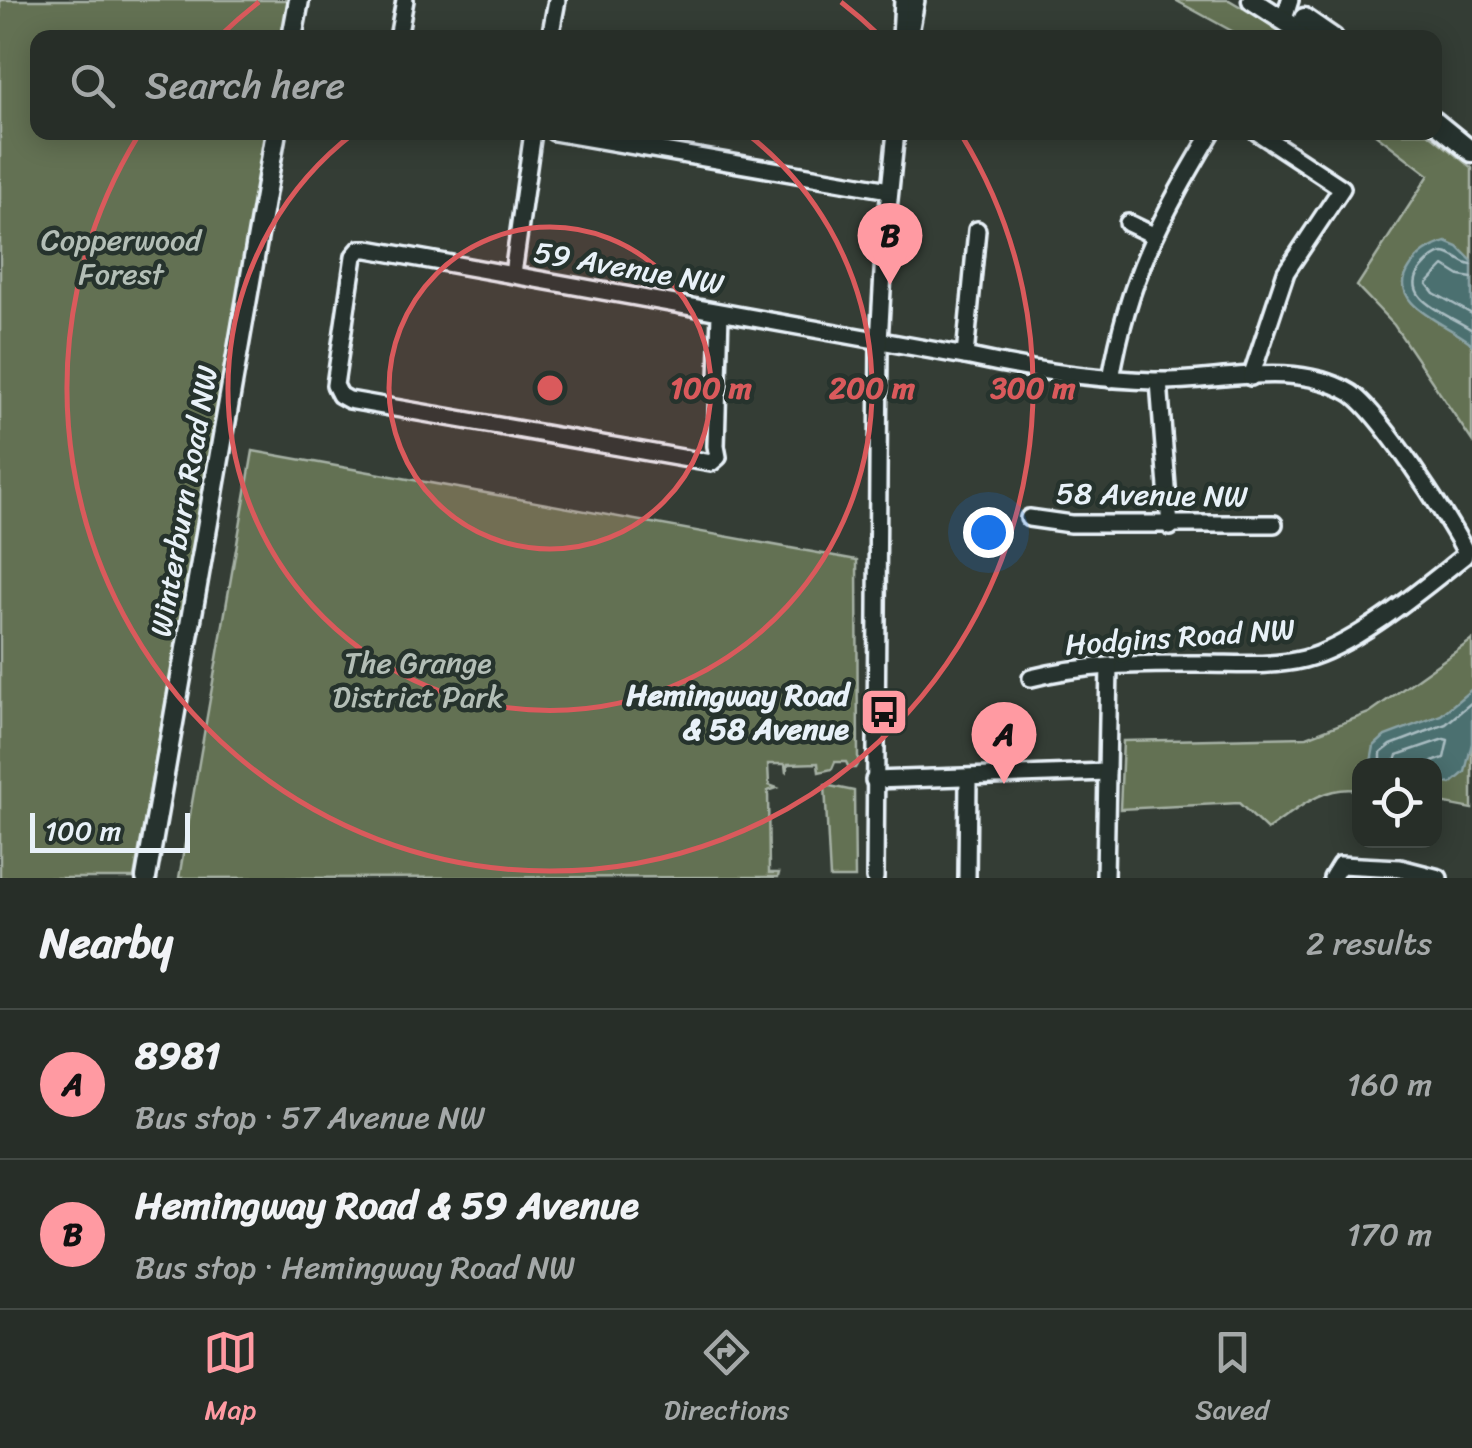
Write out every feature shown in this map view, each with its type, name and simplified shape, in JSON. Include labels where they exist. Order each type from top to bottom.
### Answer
[{"type":"main road","points":[[293,30],[299,0]]},
{"type":"main road","points":[[1252,0],[1284,7],[1320,30]]},
{"type":"main road","points":[[1284,7],[1305,30]]},
{"type":"main road","points":[[1442,128],[1472,152]]},
{"type":"main road","name":"Winterburn Road NW","points":[[146,878],[275,140]]},
{"type":"street","points":[[399,30],[405,0]]},
{"type":"street","points":[[551,30],[557,0]]},
{"type":"street","points":[[902,30],[904,0]]},
{"type":"street","points":[[910,30],[916,0]]},
{"type":"street","points":[[513,274],[533,140]]},
{"type":"street","points":[[600,140],[889,190]]},
{"type":"street","points":[[875,878],[879,342],[895,140]]},
{"type":"street","points":[[1111,379],[1127,303],[1153,235],[1207,140]]},
{"type":"street","points":[[1251,377],[1286,272],[1342,188],[1269,140]]},
{"type":"street","points":[[1128,223],[1153,235]]},
{"type":"street","points":[[965,356],[977,230]]},
{"type":"street","name":"59 Avenue NW","points":[[720,312],[718,457],[711,463],[349,400],[340,396],[335,385],[354,256],[360,249],[513,274],[720,312],[879,342]]},
{"type":"street","name":"Hodgins Road NW","points":[[879,342],[1026,370],[1111,379],[1159,382],[1283,375],[1316,378],[1362,401],[1462,545],[1464,556],[1381,617],[1321,653],[1303,659],[1267,664],[1109,666],[1031,678]]},
{"type":"street","points":[[1159,382],[1170,526]]},
{"type":"street","name":"58 Avenue NW","points":[[1028,518],[1071,524],[1274,524]]},
{"type":"street","points":[[1105,878],[1109,666]]},
{"type":"street","points":[[874,780],[1107,772]]},
{"type":"street","points":[[966,878],[968,779]]},
{"type":"street","points":[[1336,871],[1400,868],[1439,878]]},
{"type":"green space","name":"Copperwood Forest","points":[[0,0],[291,0],[285,30],[30,30],[30,140],[267,140],[134,878],[0,878]]},
{"type":"green space","points":[[1175,0],[1229,0],[1280,30],[1230,30]]},
{"type":"green space","points":[[1383,140],[1437,140],[1472,168],[1472,441],[1394,325],[1357,286],[1429,175]]},
{"type":"green space","name":"The Grange District Park","points":[[253,451],[857,560],[858,763],[849,768],[846,762],[835,762],[832,769],[819,772],[818,763],[788,764],[786,773],[785,764],[768,764],[769,785],[777,788],[768,791],[769,873],[779,873],[778,877],[179,878]]},
{"type":"green space","points":[[1472,640],[1472,809],[1442,803],[1442,758],[1352,758],[1352,789],[1321,795],[1267,830],[1239,803],[1120,809],[1123,741],[1307,737],[1369,713]]},
{"type":"green space","points":[[825,785],[854,791],[855,878],[830,878]]},
{"type":"water","points":[[1446,242],[1458,247],[1472,261],[1472,344],[1424,313],[1406,294],[1404,282],[1412,264],[1434,246]]},
{"type":"water","points":[[1472,689],[1472,743],[1465,772],[1451,784],[1442,782],[1442,758],[1372,758],[1374,746],[1385,736],[1441,715]]},
{"type":"place","name":"Hemingway Road & 59 Avenue","points":[[890,285]]},
{"type":"place","name":"Hemingway Road & 58 Avenue","points":[[884,712]]},
{"type":"place","name":"8981","points":[[1004,784]]}]
